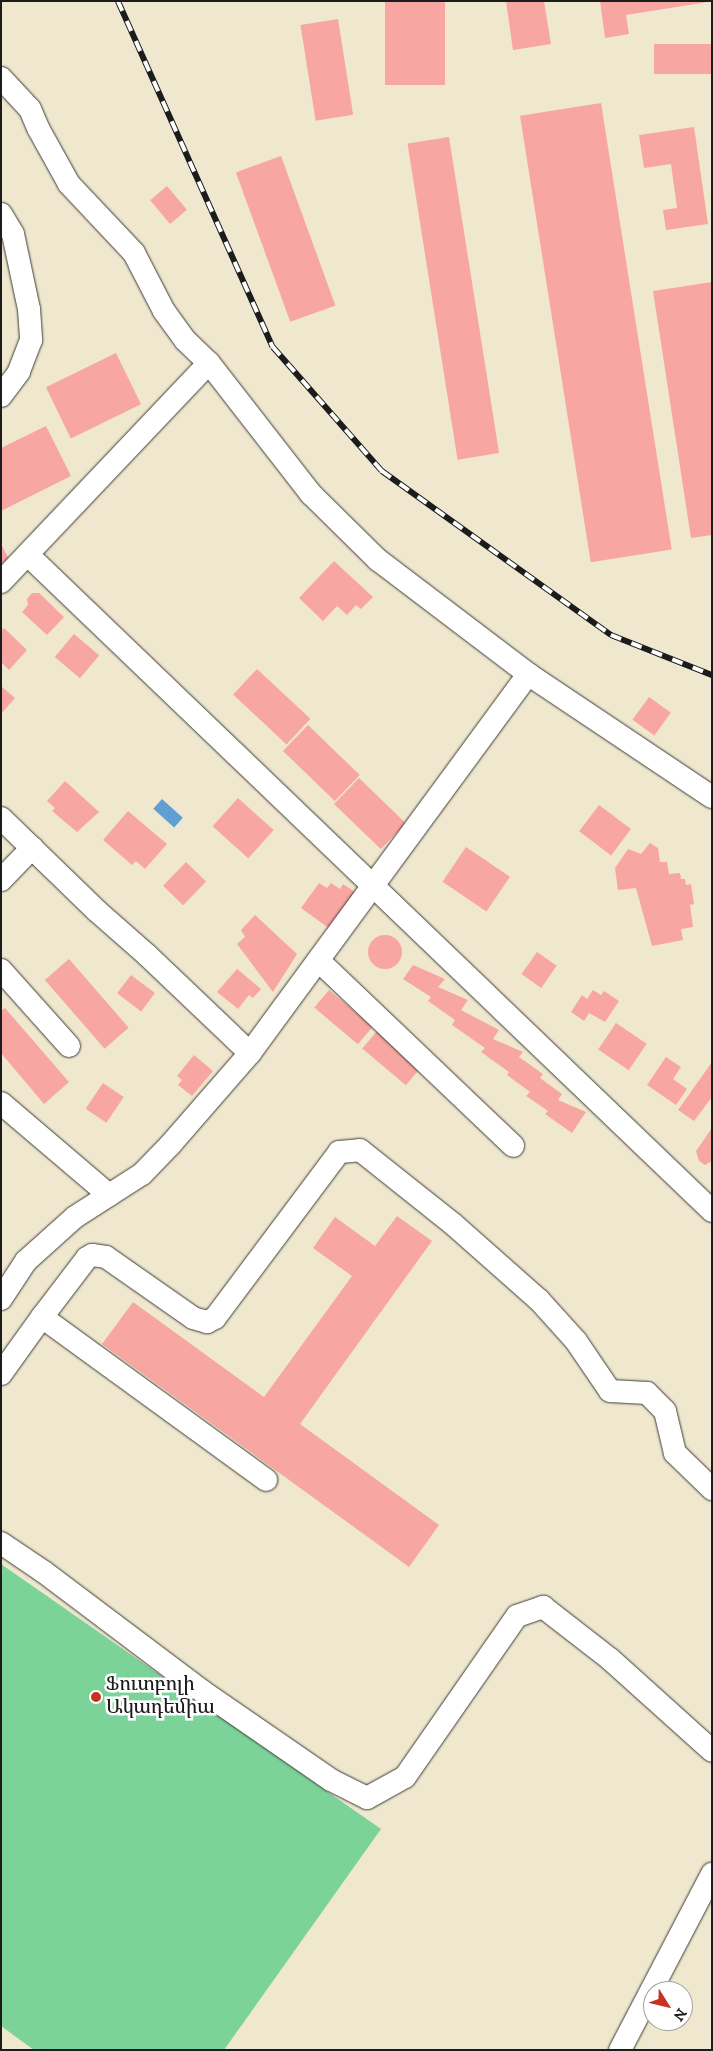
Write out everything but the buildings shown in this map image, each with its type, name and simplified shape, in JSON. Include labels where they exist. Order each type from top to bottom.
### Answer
[{"type":"street","points":[[1,78],[30,109],[38,128],[69,184],[134,253],[164,310],[185,340],[209,363],[311,494],[378,560],[528,674],[712,797]]},
{"type":"street","points":[[1,214],[13,234],[29,309],[31,340],[19,372],[1,396]]},
{"type":"street","points":[[1,582],[209,363]]},
{"type":"street","points":[[28,555],[712,1211]]},
{"type":"street","points":[[1,1299],[26,1261],[75,1217],[142,1174],[171,1144],[250,1053],[528,674]]},
{"type":"street","points":[[1,818],[250,1053]]},
{"type":"street","points":[[1,880],[32,848]]},
{"type":"street","points":[[319,961],[513,1146]]},
{"type":"street","points":[[1,970],[69,1046]]},
{"type":"street","points":[[1,1103],[109,1195]]},
{"type":"street","points":[[1,1374],[42,1317],[92,1254],[106,1257],[193,1318],[207,1322],[214,1318],[339,1152],[360,1150],[453,1224],[539,1300],[576,1341],[610,1391],[647,1393],[665,1411],[674,1453],[712,1489]]},
{"type":"street","points":[[42,1317],[266,1480]]},
{"type":"street","points":[[1,1543],[44,1572],[202,1691],[331,1780],[367,1798],[405,1777],[517,1616],[542,1607],[610,1659],[652,1700],[712,1751]]},
{"type":"street","points":[[620,2050],[712,1874]]},
{"type":"green space","name":"Ֆուտբոլի Ակադեմիա","points":[[1,1564],[381,1829],[224,2050],[34,2050],[1,2026]]},
{"type":"water","points":[[162,799],[183,818],[174,827],[153,809]]},
{"type":"railway","points":[[118,1],[273,347],[382,471],[611,635],[712,675]]},
{"type":"place","name":"Ֆուտբոլի Ակադեմիա","points":[[96,1697]]}]
